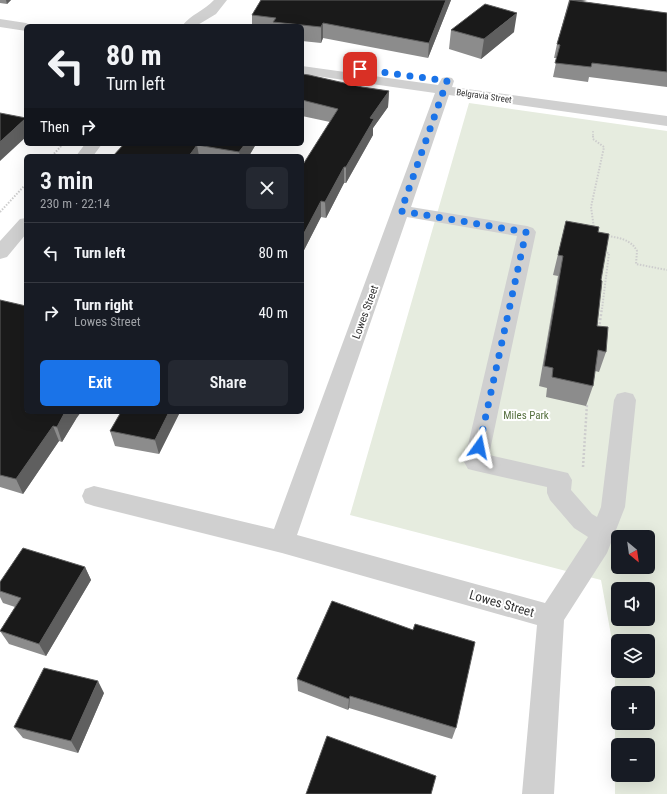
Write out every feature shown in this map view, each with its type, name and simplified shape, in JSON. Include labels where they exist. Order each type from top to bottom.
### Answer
[{"type":"street","points":[[191,24],[211,11],[221,0]]},
{"type":"street","points":[[207,24],[211,11]]},
{"type":"street","points":[[0,23],[24,27]]},
{"type":"street","name":"Belgravia Street","points":[[304,61],[446,86],[667,121]]},
{"type":"street","name":"Belgravia Street","points":[[304,70],[667,111]]},
{"type":"street","name":"Lowes Street","points":[[282,542],[446,86]]},
{"type":"street","points":[[86,154],[92,146]]},
{"type":"street","points":[[401,211],[526,232],[476,462],[560,480],[558,493],[582,521],[603,533]]},
{"type":"street","points":[[0,253],[24,225]]},
{"type":"street","points":[[538,794],[551,617],[598,545],[613,506],[626,400]]},
{"type":"street","name":"Lowes Street","points":[[94,496],[282,542],[551,617]]},
{"type":"path","points":[[54,154],[61,146]]},
{"type":"path","points":[[0,212],[24,186]]},
{"type":"path","points":[[599,235],[623,239],[634,246],[637,250],[636,264],[667,270]]},
{"type":"green space","name":"Miles Park","points":[[469,103],[667,131],[667,794],[615,794],[615,782],[655,782],[655,738],[615,738],[615,730],[655,730],[655,686],[615,686],[615,678],[655,678],[655,634],[611,635],[601,580],[350,515]]},
{"type":"building","points":[[261,0],[446,0],[429,43],[323,23],[321,27],[304,25],[304,24],[273,22],[276,18],[252,15]]},
{"type":"building","points":[[570,0],[667,13],[667,72],[592,63],[591,67],[555,63],[560,45],[557,44]]},
{"type":"building","points":[[485,4],[517,13],[484,39],[451,30]]},
{"type":"building","points":[[304,74],[362,87],[389,91],[370,118],[374,119],[346,167],[344,167],[325,202],[321,201],[304,233],[304,163],[338,109],[304,100]]},
{"type":"building","points":[[0,113],[24,118],[24,120],[0,142]]},
{"type":"building","points":[[122,146],[196,146],[190,154],[115,154]]},
{"type":"building","points":[[203,146],[244,146],[239,152]]},
{"type":"building","points":[[566,221],[599,227],[598,232],[609,234],[601,280],[597,326],[608,327],[606,352],[598,350],[593,386],[552,377],[553,368],[544,366],[563,256],[558,255]]},
{"type":"building","points":[[0,300],[24,306],[24,414],[64,414],[57,427],[53,426],[16,479],[0,475]]},
{"type":"building","points":[[120,414],[168,414],[155,440],[110,431]]},
{"type":"building","points":[[23,548],[85,567],[39,644],[0,631],[21,598],[0,591],[0,582]]},
{"type":"building","points":[[332,601],[413,630],[415,624],[475,642],[456,728],[350,696],[349,699],[297,679]]},
{"type":"building","points":[[44,668],[98,681],[71,741],[14,727]]},
{"type":"building","points":[[327,736],[436,776],[431,794],[306,794]]},
{"type":"route","points":[[360,69],[447,81],[401,211],[526,232],[479,447]]}]
